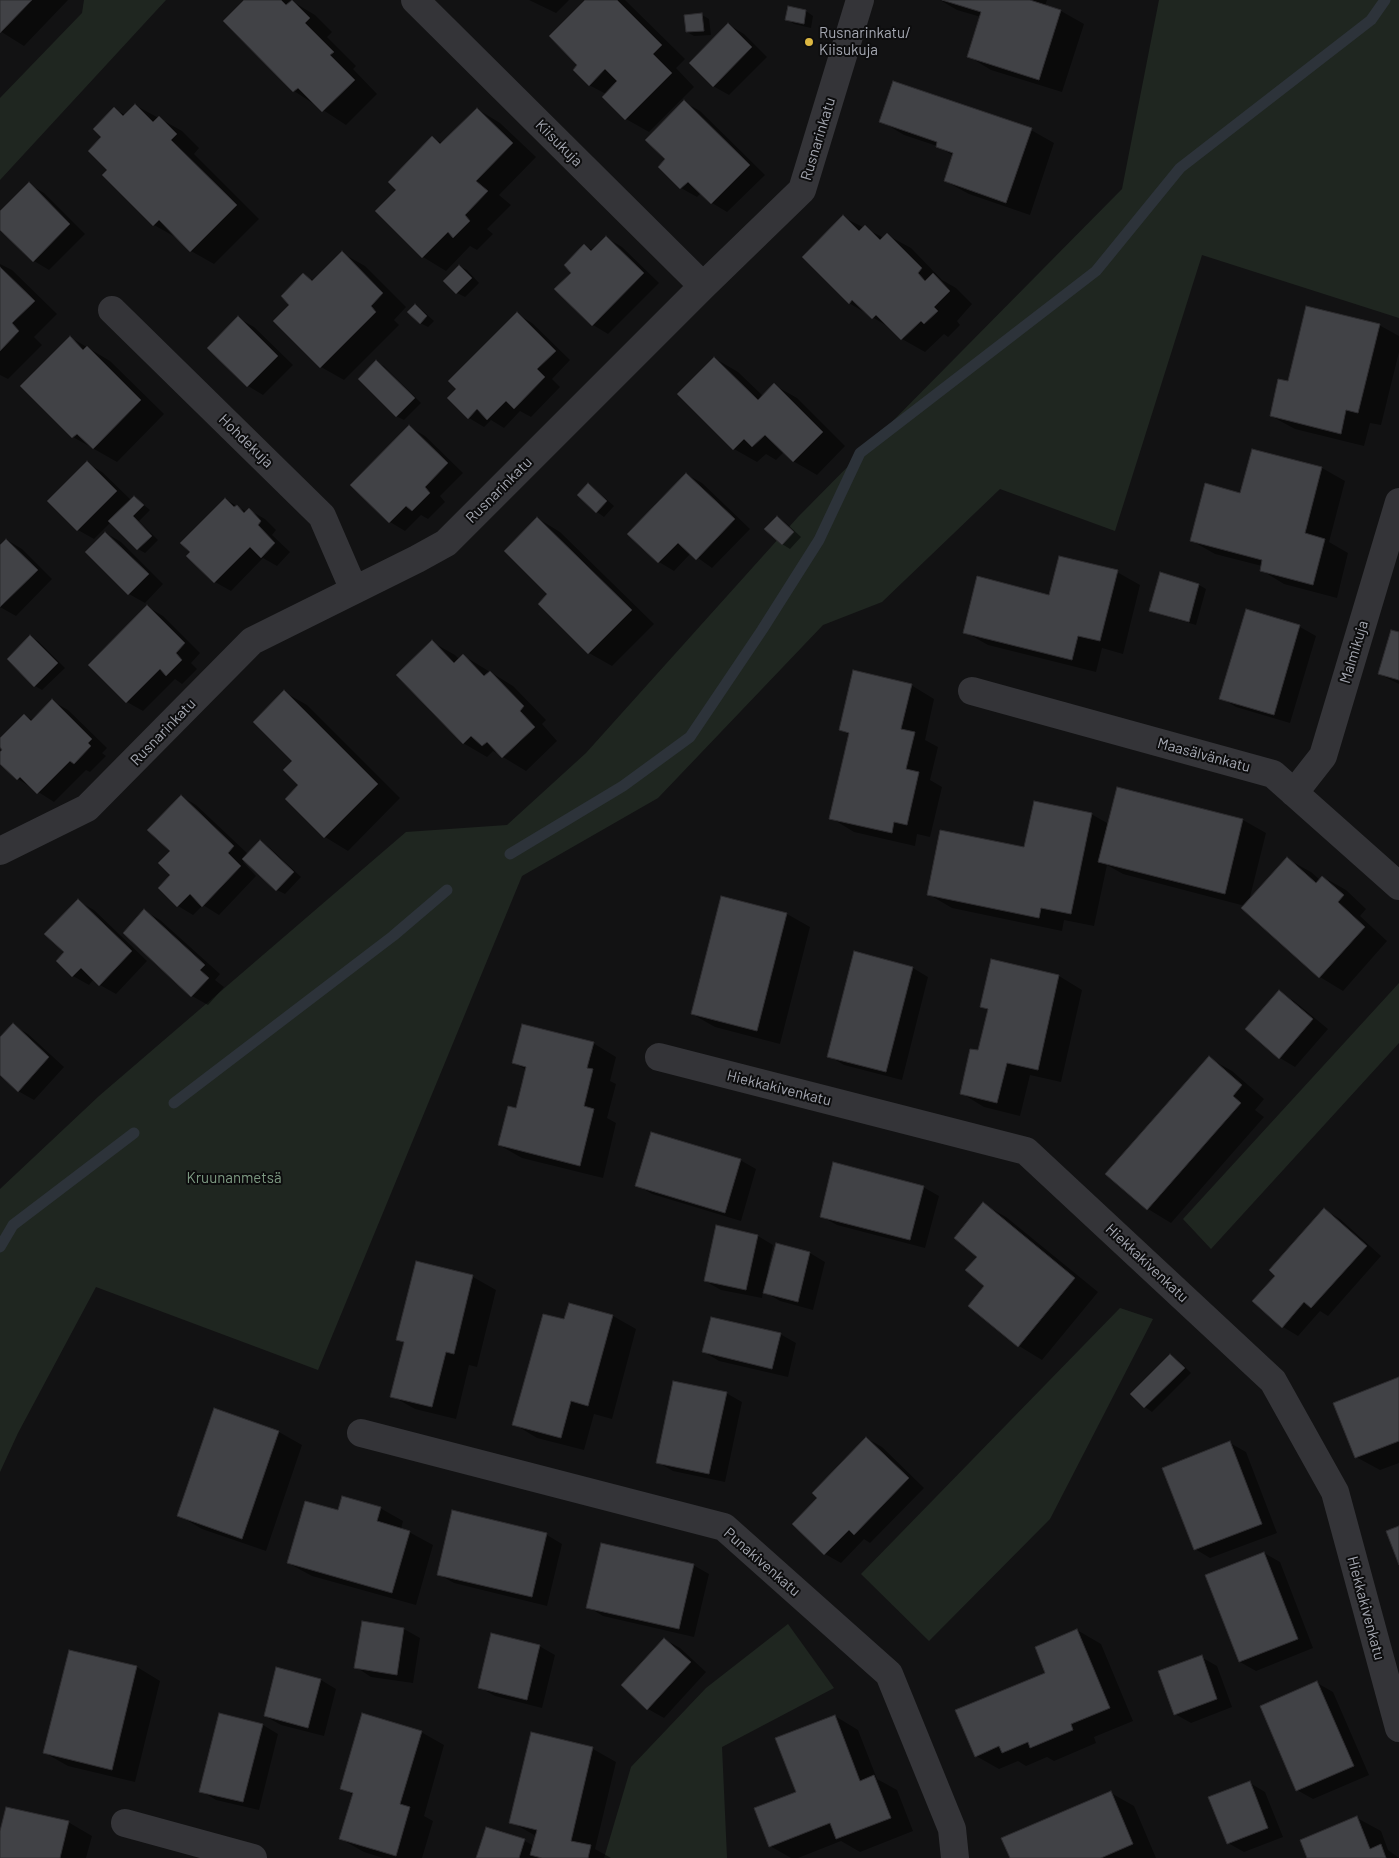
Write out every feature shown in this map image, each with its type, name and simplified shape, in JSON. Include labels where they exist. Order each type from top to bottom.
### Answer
[{"type":"street","name":"Kiisukuja","points":[[415,0],[704,286]]},
{"type":"street","name":"Rusnarinkatu","points":[[0,852],[87,808],[252,641],[446,543],[802,190],[860,0]]},
{"type":"street","name":"Hohdekuja","points":[[112,310],[322,516],[354,590]]},
{"type":"street","name":"Malmikuja","points":[[1294,793],[1323,756],[1399,502]]},
{"type":"street","name":"Maasälvänkatu","points":[[972,691],[1273,774],[1399,886]]},
{"type":"street","name":"Hiekkakivenkatu","points":[[659,1057],[1026,1151],[1273,1381],[1335,1492],[1399,1728]]},
{"type":"street","name":"Punakivenkatu","points":[[361,1433],[724,1527],[889,1674],[952,1829],[955,1858]]},
{"type":"street","points":[[125,1824],[253,1858]]},
{"type":"green space","points":[[84,0],[166,0],[0,180],[0,98],[82,13]]},
{"type":"green space","name":"Kruunanmetsä","points":[[1159,0],[1399,0],[1399,318],[1202,255],[1115,531],[1000,489],[882,602],[823,625],[658,798],[522,876],[318,1370],[96,1287],[18,1433],[0,1472],[0,1189],[99,1096],[406,832],[507,825],[586,753],[798,517],[1122,189]]},
{"type":"green space","points":[[1399,983],[1399,1043],[1211,1249],[1183,1219]]},
{"type":"green space","points":[[1120,1308],[1153,1319],[1050,1519],[929,1641],[861,1574]]},
{"type":"green space","points":[[788,1624],[834,1688],[722,1747],[727,1858],[604,1858],[631,1767],[706,1688]]},
{"type":"building","points":[[0,0],[32,0],[0,33]]},
{"type":"building","points":[[244,0],[281,0],[286,5],[292,0],[310,18],[305,23],[334,52],[330,55],[355,80],[322,112],[298,88],[293,92],[223,21]]},
{"type":"building","points":[[585,0],[617,0],[662,45],[653,54],[672,73],[625,120],[602,97],[617,81],[605,69],[589,86],[573,70],[577,65],[549,36]]},
{"type":"building","points":[[942,0],[1030,0],[1061,10],[1039,80],[967,57],[981,12]]},
{"type":"building","points":[[788,6],[806,10],[804,24],[785,20]]},
{"type":"building","points":[[702,13],[704,31],[686,32],[684,15]]},
{"type":"building","points":[[728,23],[752,47],[713,87],[689,63]]},
{"type":"building","points":[[893,81],[1032,128],[1006,203],[944,181],[953,153],[936,147],[937,142],[879,122]]},
{"type":"building","points":[[684,100],[750,165],[711,204],[688,182],[680,189],[658,167],[665,159],[645,140]]},
{"type":"building","points":[[135,104],[153,122],[159,116],[177,134],[171,140],[237,205],[190,252],[159,220],[153,226],[102,175],[107,170],[88,151],[101,137],[93,129],[114,107],[123,116]]},
{"type":"building","points":[[477,108],[513,143],[476,181],[488,191],[465,215],[470,221],[453,238],[448,232],[422,258],[375,211],[396,190],[388,182],[432,136],[440,144]]},
{"type":"building","points":[[29,182],[70,224],[33,262],[0,230],[0,211]]},
{"type":"building","points":[[843,215],[859,231],[865,225],[880,240],[887,233],[922,268],[918,273],[925,281],[933,273],[950,291],[934,307],[938,311],[924,324],[921,321],[901,340],[876,315],[872,319],[852,300],[849,304],[802,257]]},
{"type":"building","points":[[606,236],[644,273],[592,326],[554,289],[571,273],[564,265],[584,244],[591,251]]},
{"type":"building","points":[[342,251],[383,293],[371,306],[376,312],[320,368],[273,321],[289,305],[281,296],[303,273],[312,281]]},
{"type":"building","points":[[459,265],[472,278],[456,294],[443,281]]},
{"type":"building","points":[[0,267],[35,301],[12,323],[19,331],[0,351]]},
{"type":"building","points":[[415,304],[427,316],[420,324],[407,312]]},
{"type":"building","points":[[1306,306],[1380,324],[1358,413],[1346,410],[1341,434],[1270,416],[1278,379],[1288,381]]},
{"type":"building","points":[[517,312],[556,351],[537,369],[545,377],[514,409],[506,401],[487,420],[477,409],[468,419],[447,398],[456,389],[448,381]]},
{"type":"building","points":[[238,316],[278,356],[247,387],[207,348]]},
{"type":"building","points":[[70,336],[83,350],[87,346],[141,400],[93,449],[77,434],[72,438],[20,386]]},
{"type":"building","points":[[714,357],[758,400],[774,383],[823,432],[793,462],[765,435],[752,447],[744,439],[733,450],[677,394]]},
{"type":"building","points":[[376,360],[415,398],[396,417],[358,379]]},
{"type":"building","points":[[409,425],[448,463],[425,487],[430,493],[412,511],[406,506],[389,523],[350,485]]},
{"type":"building","points":[[1252,449],[1322,467],[1305,533],[1325,539],[1313,585],[1260,571],[1262,560],[1190,541],[1205,483],[1240,493]]},
{"type":"building","points":[[87,461],[117,491],[77,531],[47,501]]},
{"type":"building","points":[[686,473],[735,519],[696,560],[678,543],[658,563],[627,534]]},
{"type":"building","points":[[588,483],[607,501],[596,513],[577,495]]},
{"type":"building","points":[[134,496],[144,505],[133,516],[152,536],[137,550],[108,521]]},
{"type":"building","points":[[225,498],[234,507],[237,505],[244,513],[249,508],[261,521],[258,525],[275,543],[261,558],[250,547],[214,583],[186,556],[190,552],[180,543]]},
{"type":"building","points":[[777,516],[794,532],[782,545],[764,529]]},
{"type":"building","points":[[537,517],[632,610],[588,654],[538,604],[547,594],[504,551]]},
{"type":"building","points":[[105,532],[149,574],[128,595],[85,552]]},
{"type":"building","points":[[6,539],[38,570],[0,607],[0,545]]},
{"type":"building","points":[[1059,556],[1118,570],[1100,641],[1078,636],[1072,660],[963,633],[977,576],[1049,595]]},
{"type":"building","points":[[1160,572],[1199,584],[1189,622],[1149,611]]},
{"type":"building","points":[[147,605],[185,643],[176,653],[182,660],[166,676],[160,669],[126,703],[88,665]]},
{"type":"building","points":[[1246,609],[1300,625],[1274,715],[1219,699]]},
{"type":"building","points":[[1391,630],[1399,632],[1399,680],[1378,674]]},
{"type":"building","points":[[30,635],[58,663],[34,687],[7,659]]},
{"type":"building","points":[[432,640],[454,663],[463,654],[484,676],[490,671],[524,706],[520,711],[535,727],[502,758],[487,742],[482,746],[471,736],[463,744],[396,675]]},
{"type":"building","points":[[853,670],[912,684],[901,729],[915,732],[906,769],[919,772],[907,825],[894,822],[892,833],[829,819],[849,733],[839,730]]},
{"type":"building","points":[[284,690],[378,784],[324,838],[285,799],[298,785],[283,770],[292,761],[253,722]]},
{"type":"building","points":[[52,699],[92,739],[88,743],[91,746],[74,764],[70,761],[37,794],[20,777],[17,780],[0,764],[0,752],[2,750],[0,738],[24,714],[31,721]]},
{"type":"building","points":[[1117,787],[1243,819],[1225,894],[1098,862]]},
{"type":"building","points":[[181,795],[234,846],[228,853],[241,866],[202,907],[190,894],[177,907],[158,888],[170,875],[158,863],[170,851],[147,830]]},
{"type":"building","points":[[1034,801],[1092,813],[1071,914],[1041,908],[1039,918],[927,895],[940,830],[1024,847]]},
{"type":"building","points":[[260,840],[294,872],[276,891],[242,859]]},
{"type":"building","points":[[1287,857],[1316,883],[1322,876],[1344,895],[1338,902],[1365,927],[1319,978],[1241,908]]},
{"type":"building","points":[[721,896],[787,913],[757,1031],[691,1014]]},
{"type":"building","points":[[78,899],[132,951],[99,986],[81,968],[72,977],[56,961],[64,952],[44,934]]},
{"type":"building","points":[[144,909],[205,965],[200,970],[209,978],[191,997],[123,933]]},
{"type":"building","points":[[854,951],[913,967],[886,1072],[827,1057]]},
{"type":"building","points":[[991,959],[1059,975],[1038,1070],[1007,1063],[997,1103],[960,1094],[970,1049],[978,1050],[988,1009],[980,1007]]},
{"type":"building","points":[[1279,990],[1313,1019],[1279,1059],[1245,1029]]},
{"type":"building","points":[[13,1023],[49,1057],[18,1092],[0,1075],[0,1037]]},
{"type":"building","points":[[522,1024],[594,1042],[587,1068],[593,1069],[584,1106],[594,1109],[580,1166],[498,1145],[508,1106],[516,1108],[526,1067],[512,1063]]},
{"type":"building","points":[[1209,1056],[1242,1085],[1233,1096],[1241,1103],[1147,1210],[1105,1174]]},
{"type":"building","points":[[651,1132],[741,1159],[725,1213],[635,1186]]},
{"type":"building","points":[[833,1162],[924,1186],[910,1240],[820,1217]]},
{"type":"building","points":[[983,1202],[1075,1278],[1018,1347],[968,1306],[984,1286],[965,1270],[977,1257],[954,1238]]},
{"type":"building","points":[[1324,1208],[1367,1246],[1311,1308],[1304,1302],[1282,1328],[1252,1301],[1275,1276],[1269,1270]]},
{"type":"building","points":[[716,1225],[758,1235],[746,1290],[704,1281]]},
{"type":"building","points":[[776,1243],[810,1252],[798,1302],[763,1293]]},
{"type":"building","points":[[416,1261],[473,1275],[454,1354],[446,1352],[432,1407],[390,1397],[404,1342],[396,1340]]},
{"type":"building","points":[[569,1303],[613,1315],[588,1406],[571,1401],[561,1438],[512,1425],[543,1314],[564,1319]]},
{"type":"building","points":[[711,1317],[781,1333],[772,1369],[702,1352]]},
{"type":"building","points":[[1170,1354],[1185,1368],[1144,1408],[1130,1394]]},
{"type":"building","points":[[1399,1377],[1399,1441],[1355,1458],[1333,1403]]},
{"type":"building","points":[[673,1381],[727,1392],[709,1474],[656,1463]]},
{"type":"building","points":[[214,1408],[279,1431],[242,1539],[177,1516]]},
{"type":"building","points":[[866,1437],[909,1478],[854,1535],[849,1530],[824,1555],[792,1524],[817,1498],[812,1493]]},
{"type":"building","points":[[1230,1441],[1262,1524],[1194,1550],[1162,1468]]},
{"type":"building","points":[[342,1496],[381,1507],[377,1521],[410,1531],[392,1593],[287,1563],[305,1501],[338,1510]]},
{"type":"building","points":[[452,1510],[547,1533],[532,1597],[437,1575]]},
{"type":"building","points":[[1399,1526],[1399,1565],[1386,1531]]},
{"type":"building","points":[[601,1543],[694,1564],[679,1629],[586,1608]]},
{"type":"building","points":[[1264,1552],[1298,1639],[1239,1662],[1205,1575]]},
{"type":"building","points":[[362,1621],[404,1628],[397,1675],[354,1668]]},
{"type":"building","points":[[1077,1629],[1110,1708],[1071,1724],[1073,1730],[1030,1748],[1028,1742],[1002,1753],[999,1746],[975,1757],[955,1710],[1045,1673],[1035,1647]]},
{"type":"building","points":[[491,1633],[540,1645],[527,1700],[478,1688]]},
{"type":"building","points":[[664,1638],[691,1662],[647,1710],[621,1685]]},
{"type":"building","points":[[69,1650],[137,1666],[112,1770],[43,1753]]},
{"type":"building","points":[[1202,1655],[1217,1699],[1174,1715],[1158,1671]]},
{"type":"building","points":[[276,1667],[321,1679],[308,1728],[264,1716]]},
{"type":"building","points":[[1317,1681],[1354,1766],[1296,1791],[1260,1706]]},
{"type":"building","points":[[219,1713],[263,1724],[243,1802],[199,1792]]},
{"type":"building","points":[[362,1713],[422,1731],[400,1804],[410,1807],[396,1856],[339,1839],[353,1793],[340,1789]]},
{"type":"building","points":[[835,1715],[860,1781],[874,1775],[891,1818],[836,1839],[830,1823],[769,1847],[754,1808],[796,1792],[775,1738]]},
{"type":"building","points":[[531,1732],[593,1747],[571,1841],[591,1845],[588,1858],[542,1858],[530,1855],[537,1830],[509,1823]]},
{"type":"building","points":[[1250,1781],[1268,1828],[1227,1844],[1208,1797]]},
{"type":"building","points":[[1111,1791],[1133,1844],[1101,1858],[1010,1858],[1001,1838]]},
{"type":"building","points":[[6,1807],[69,1821],[60,1858],[0,1858],[0,1831]]},
{"type":"building","points":[[1357,1816],[1370,1849],[1381,1844],[1386,1858],[1307,1858],[1300,1840]]},
{"type":"building","points":[[486,1827],[525,1839],[519,1858],[476,1858]]},
{"type":"waterway","points":[[510,854],[623,786],[690,737],[762,630],[819,540],[860,453],[1096,271],[1180,168],[1371,20],[1385,0]]},
{"type":"waterway","points":[[174,1103],[393,936],[447,890]]},
{"type":"waterway","points":[[0,1247],[13,1225],[134,1133]]},
{"type":"place","name":"Rusnarinkatu/ Kiisukuja","points":[[809,42]]}]
